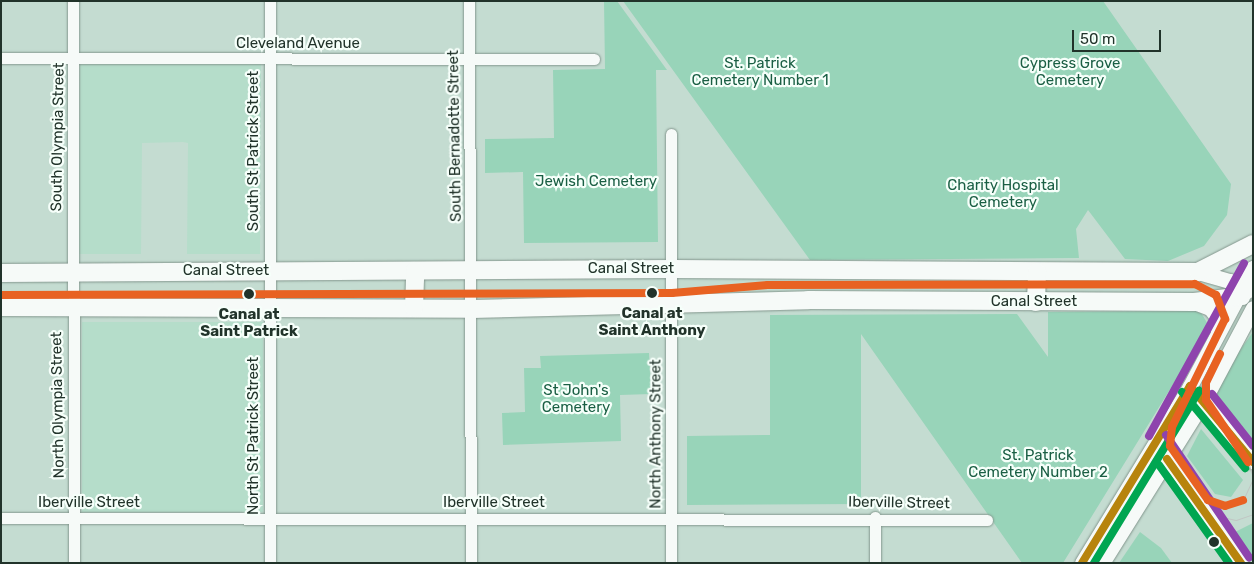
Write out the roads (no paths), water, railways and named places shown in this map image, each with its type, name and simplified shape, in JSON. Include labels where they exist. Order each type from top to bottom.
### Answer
[{"type":"main road","name":"Canal Street","points":[[1,273],[672,269],[1198,272],[1253,244]]},
{"type":"main road","points":[[1082,563],[1190,386],[1218,332],[1243,291],[1253,268]]},
{"type":"main road","points":[[414,308],[415,271]]},
{"type":"main road","points":[[1036,302],[1037,272]]},
{"type":"main road","points":[[1198,272],[1212,273],[1243,291]]},
{"type":"main road","name":"Canal Street","points":[[1,307],[414,308],[472,310],[672,306],[808,300],[1194,302],[1243,291]]},
{"type":"main road","points":[[1242,328],[1243,291]]},
{"type":"main road","points":[[1194,302],[1210,308],[1217,317],[1218,332]]},
{"type":"main road","points":[[1102,563],[1204,400],[1253,308]]},
{"type":"main road","points":[[1190,386],[1204,400],[1253,462]]},
{"type":"main road","points":[[1158,441],[1167,460],[1241,563]]},
{"type":"street","name":"South Olympia Street","points":[[72,308],[73,1]]},
{"type":"street","name":"South St Patrick Street","points":[[269,308],[270,1]]},
{"type":"street","name":"South Bernadotte Street","points":[[469,1],[472,271],[471,563]]},
{"type":"street","name":"Cleveland Avenue","points":[[1,58],[594,59]]},
{"type":"street","name":"North Anthony Street","points":[[671,134],[671,563]]},
{"type":"street","name":"North Olympia Street","points":[[72,308],[74,563]]},
{"type":"street","name":"North St Patrick Street","points":[[269,308],[270,563]]},
{"type":"street","name":"Iberville Street","points":[[1,518],[875,517],[987,520]]},
{"type":"street","points":[[875,517],[875,563]]},
{"type":"tram line","points":[[1248,462],[1253,477]]},
{"type":"tram line","points":[[1243,500],[1253,479]]},
{"type":"tram line","points":[[1202,495],[1222,517],[1236,520],[1253,514]]},
{"type":"place","name":"Canal at Saint Anthony","points":[[652,293]]},
{"type":"place","name":"Canal at Saint Patrick","points":[[249,294]]},
{"type":"park label","name":"St. Patrick Cemetery Number 1","points":[[760,72]]},
{"type":"park label","name":"Cypress Grove Cemetery","points":[[1070,72]]},
{"type":"park label","name":"Jewish Cemetery","points":[[596,182]]},
{"type":"park label","name":"Charity Hospital Cemetery","points":[[1003,194]]},
{"type":"park label","name":"St John's Cemetery","points":[[576,398]]},
{"type":"park label","name":"St. Patrick Cemetery Number 2","points":[[1038,464]]}]
